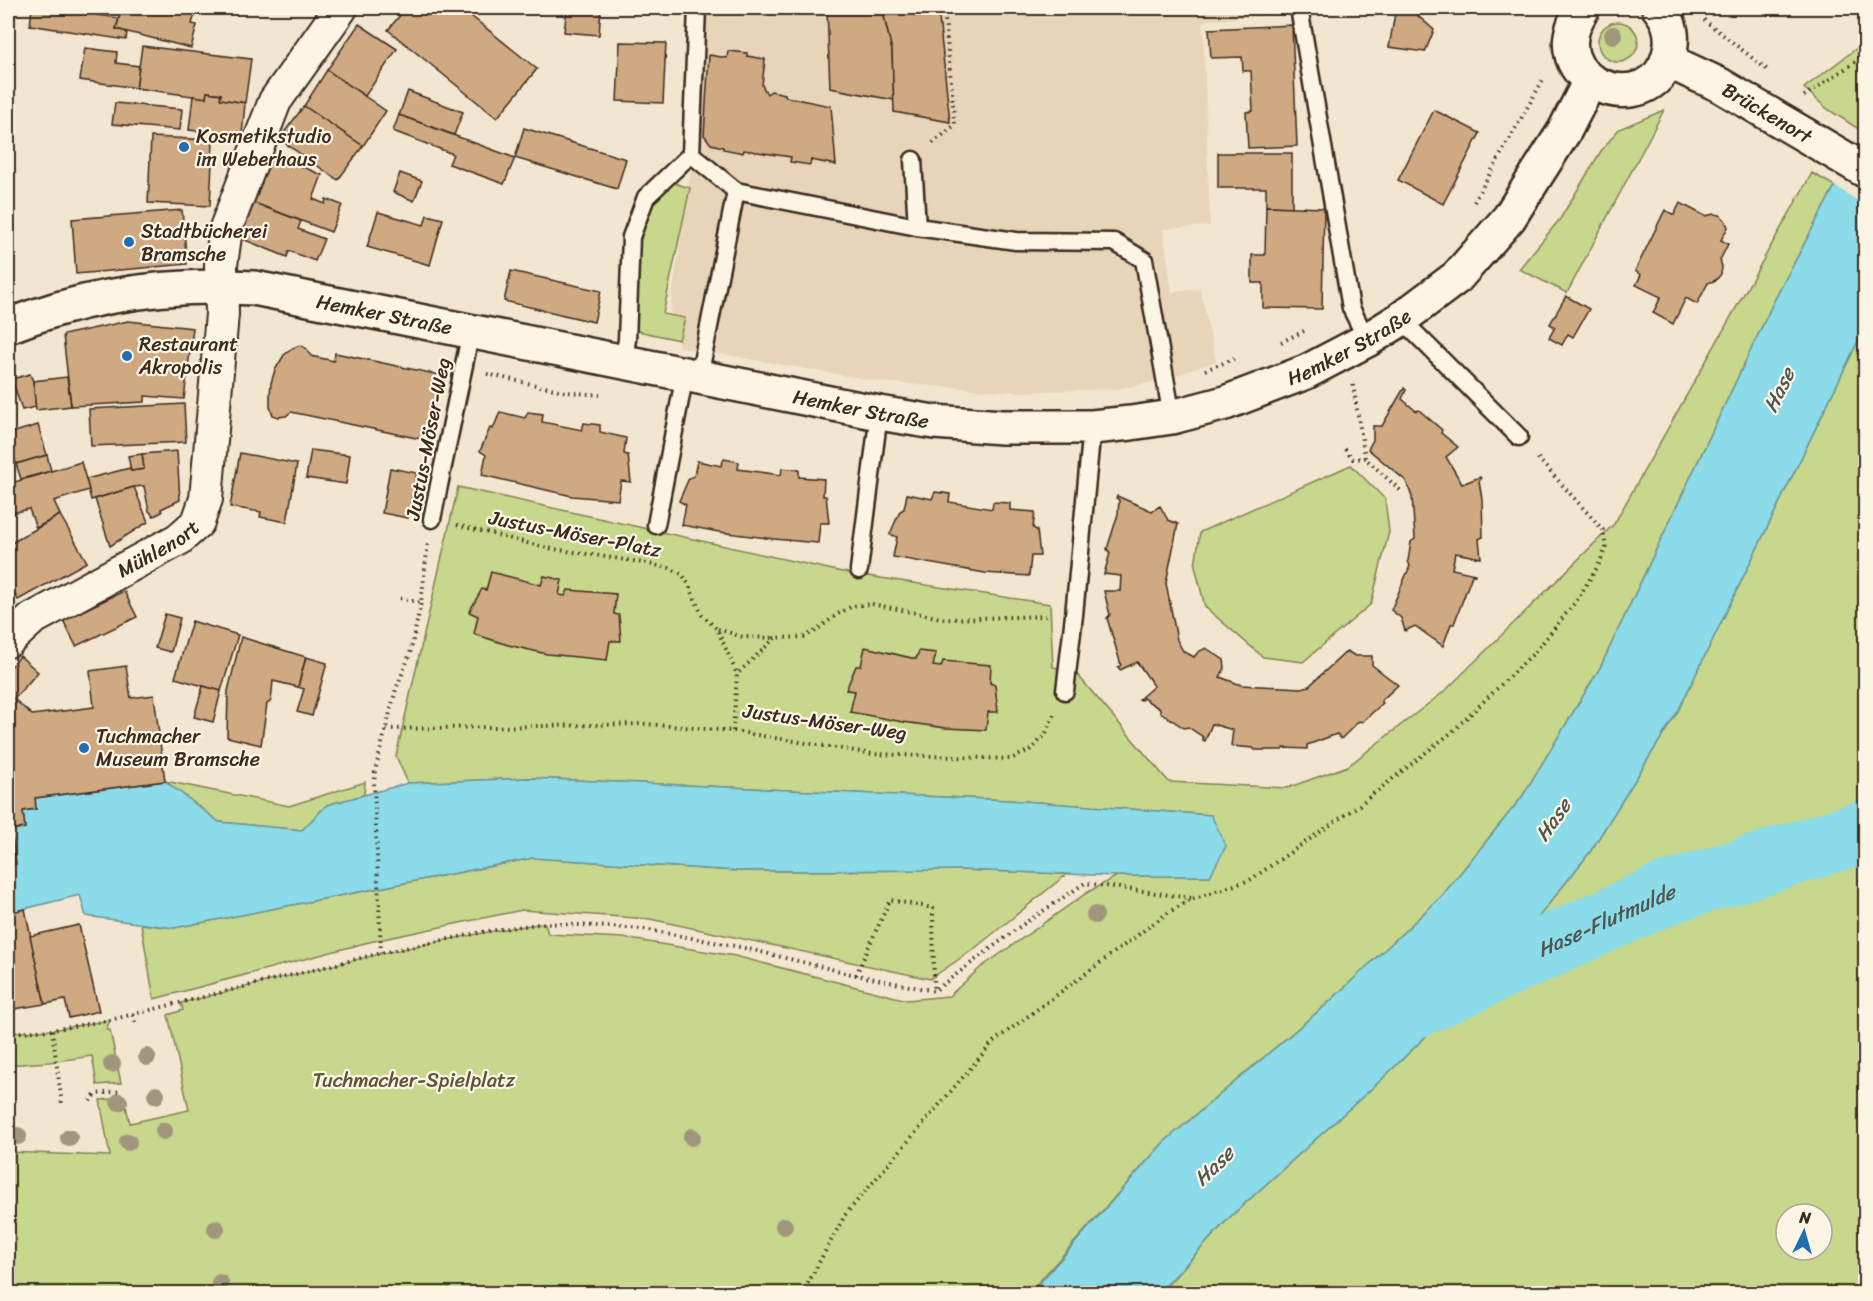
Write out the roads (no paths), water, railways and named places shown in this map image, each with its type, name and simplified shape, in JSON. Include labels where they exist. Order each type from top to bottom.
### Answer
[{"type":"main road","points":[[1583,8],[1575,20],[1570,36],[1572,53],[1579,69],[1590,81],[1619,92],[1648,84],[1660,74],[1668,61],[1672,46],[1671,30],[1666,16],[1659,8]]},
{"type":"main road","name":"Brückenort","points":[[1668,61],[1720,85],[1866,171]]},
{"type":"main road","name":"Hemker Straße","points":[[8,326],[68,306],[120,294],[167,287],[254,288],[879,413],[934,422],[1002,427],[1092,427],[1172,417],[1225,403],[1305,372],[1367,340],[1401,319],[1456,277],[1509,218],[1565,130],[1590,81]]},
{"type":"street","name":"Mühlenort","points":[[8,641],[32,618],[179,539],[198,522],[206,499],[222,314],[222,258],[226,228],[275,101],[341,8]]},
{"type":"lane","points":[[623,362],[627,340],[631,237],[646,197],[691,154],[697,8]]},
{"type":"lane","points":[[1299,8],[1351,309],[1367,340]]},
{"type":"lane","points":[[691,154],[736,191],[917,227],[1016,241],[1114,243],[1144,260],[1172,417]]},
{"type":"lane","points":[[913,160],[917,227]]},
{"type":"lane","points":[[656,525],[736,191]]},
{"type":"lane","points":[[1401,319],[1519,436]]},
{"type":"lane","name":"Justus-Möser-Weg","points":[[432,519],[471,331]]},
{"type":"lane","points":[[860,570],[879,413]]},
{"type":"lane","points":[[1065,691],[1092,427]]},
{"type":"water","name":"Hase","points":[[1865,125],[1865,328],[1678,711],[1590,852],[1506,958],[1381,1080],[1231,1216],[1159,1293],[1030,1294],[1164,1142],[1328,1003],[1441,897],[1522,797],[1600,668],[1775,299],[1835,186],[1860,130]]},
{"type":"water","points":[[529,778],[1008,800],[1211,815],[1226,846],[1210,876],[1117,876],[962,870],[738,871],[533,858],[174,928],[86,916],[80,895],[8,913],[8,865],[16,864],[11,830],[25,828],[23,811],[36,809],[35,798],[165,781],[219,822],[302,830],[327,805],[408,783]]},
{"type":"waterway","name":"Hase-Flutmulde","points":[[1412,1008],[1665,894],[1866,831]]},
{"type":"place","name":"Kosmetikstudio im Weberhaus","points":[[184,147]]},
{"type":"place","name":"Stadtbücherei Bramsche","points":[[129,242]]},
{"type":"place","name":"Restaurant Akropolis","points":[[127,356]]},
{"type":"place","name":"Tuchmacher Museum Bramsche","points":[[84,748]]},
{"type":"park label","name":"Tuchmacher-Spielplatz","points":[[414,1080]]}]
